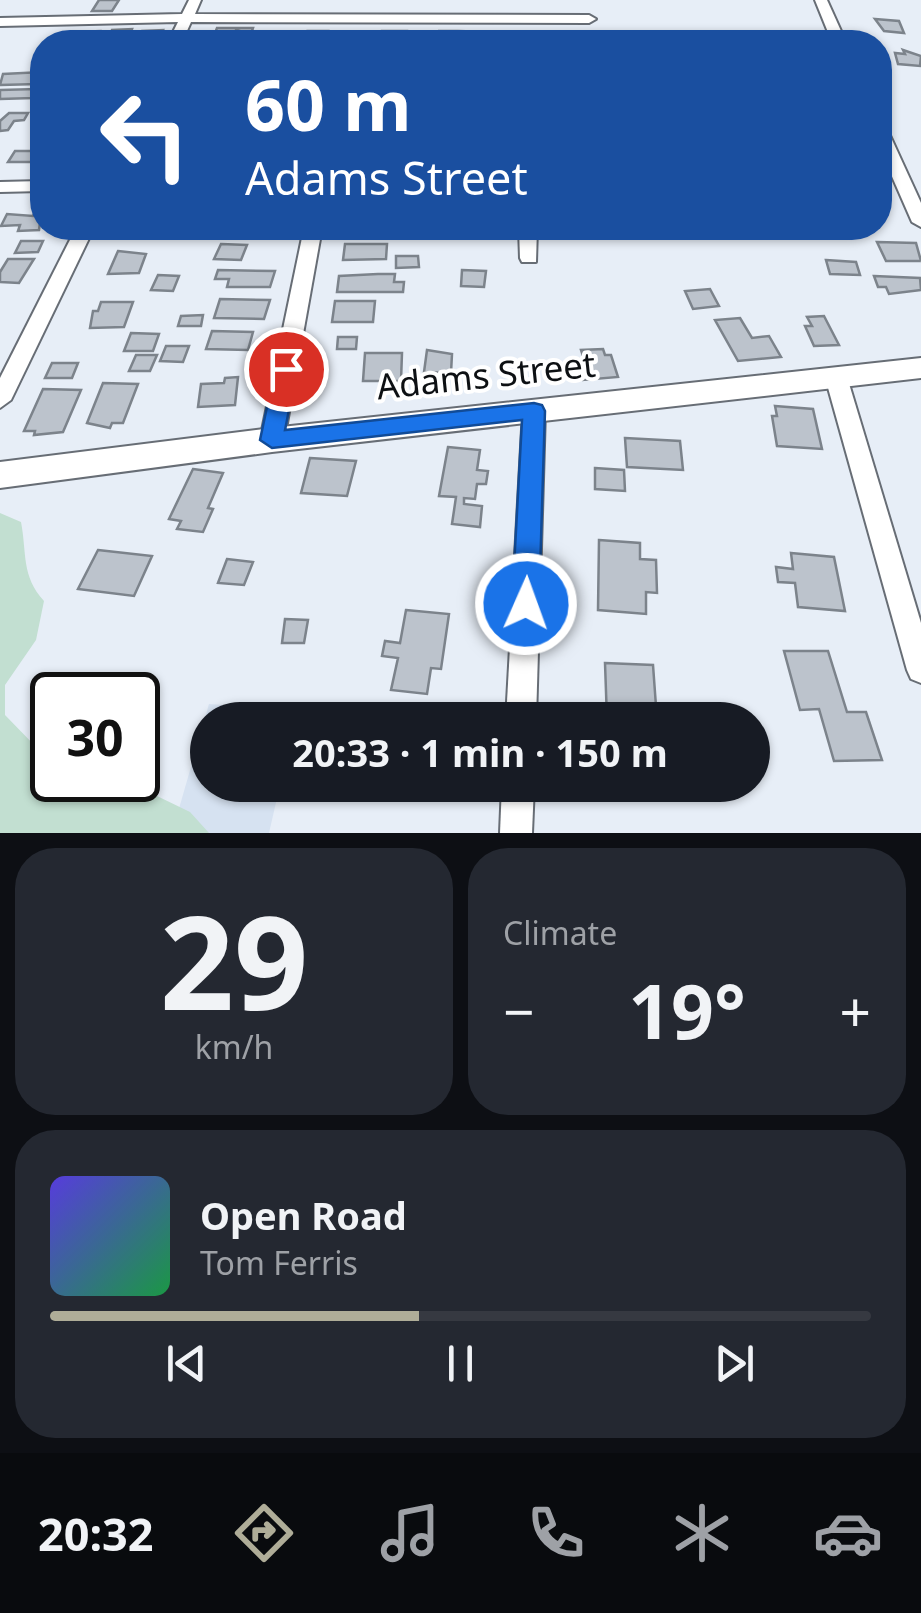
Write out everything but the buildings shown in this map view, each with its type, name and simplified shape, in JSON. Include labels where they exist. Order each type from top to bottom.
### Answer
[{"type":"main road","name":"Adams Street","points":[[0,475],[272,440],[921,368]]},
{"type":"street","points":[[180,30],[195,0]]},
{"type":"street","points":[[821,0],[834,30]]},
{"type":"street","points":[[4,22],[186,18],[506,26],[589,19]]},
{"type":"street","points":[[892,158],[921,222]]},
{"type":"street","points":[[0,187],[30,186]]},
{"type":"street","points":[[0,400],[79,240]]},
{"type":"street","points":[[272,440],[311,240]]},
{"type":"street","points":[[529,240],[530,258]]},
{"type":"street","points":[[836,377],[921,670]]},
{"type":"street","points":[[522,702],[534,411]]},
{"type":"street","points":[[516,833],[517,802]]},
{"type":"shaded area","points":[[190,770],[190,802],[276,802],[269,833],[172,833]]},
{"type":"green space","points":[[0,513],[21,522],[28,573],[44,601],[36,640],[5,685],[5,715],[30,741],[30,802],[160,802],[160,797],[190,812],[209,833],[0,833]]},
{"type":"route","points":[[286,369],[272,440],[534,411],[526,604]]}]
